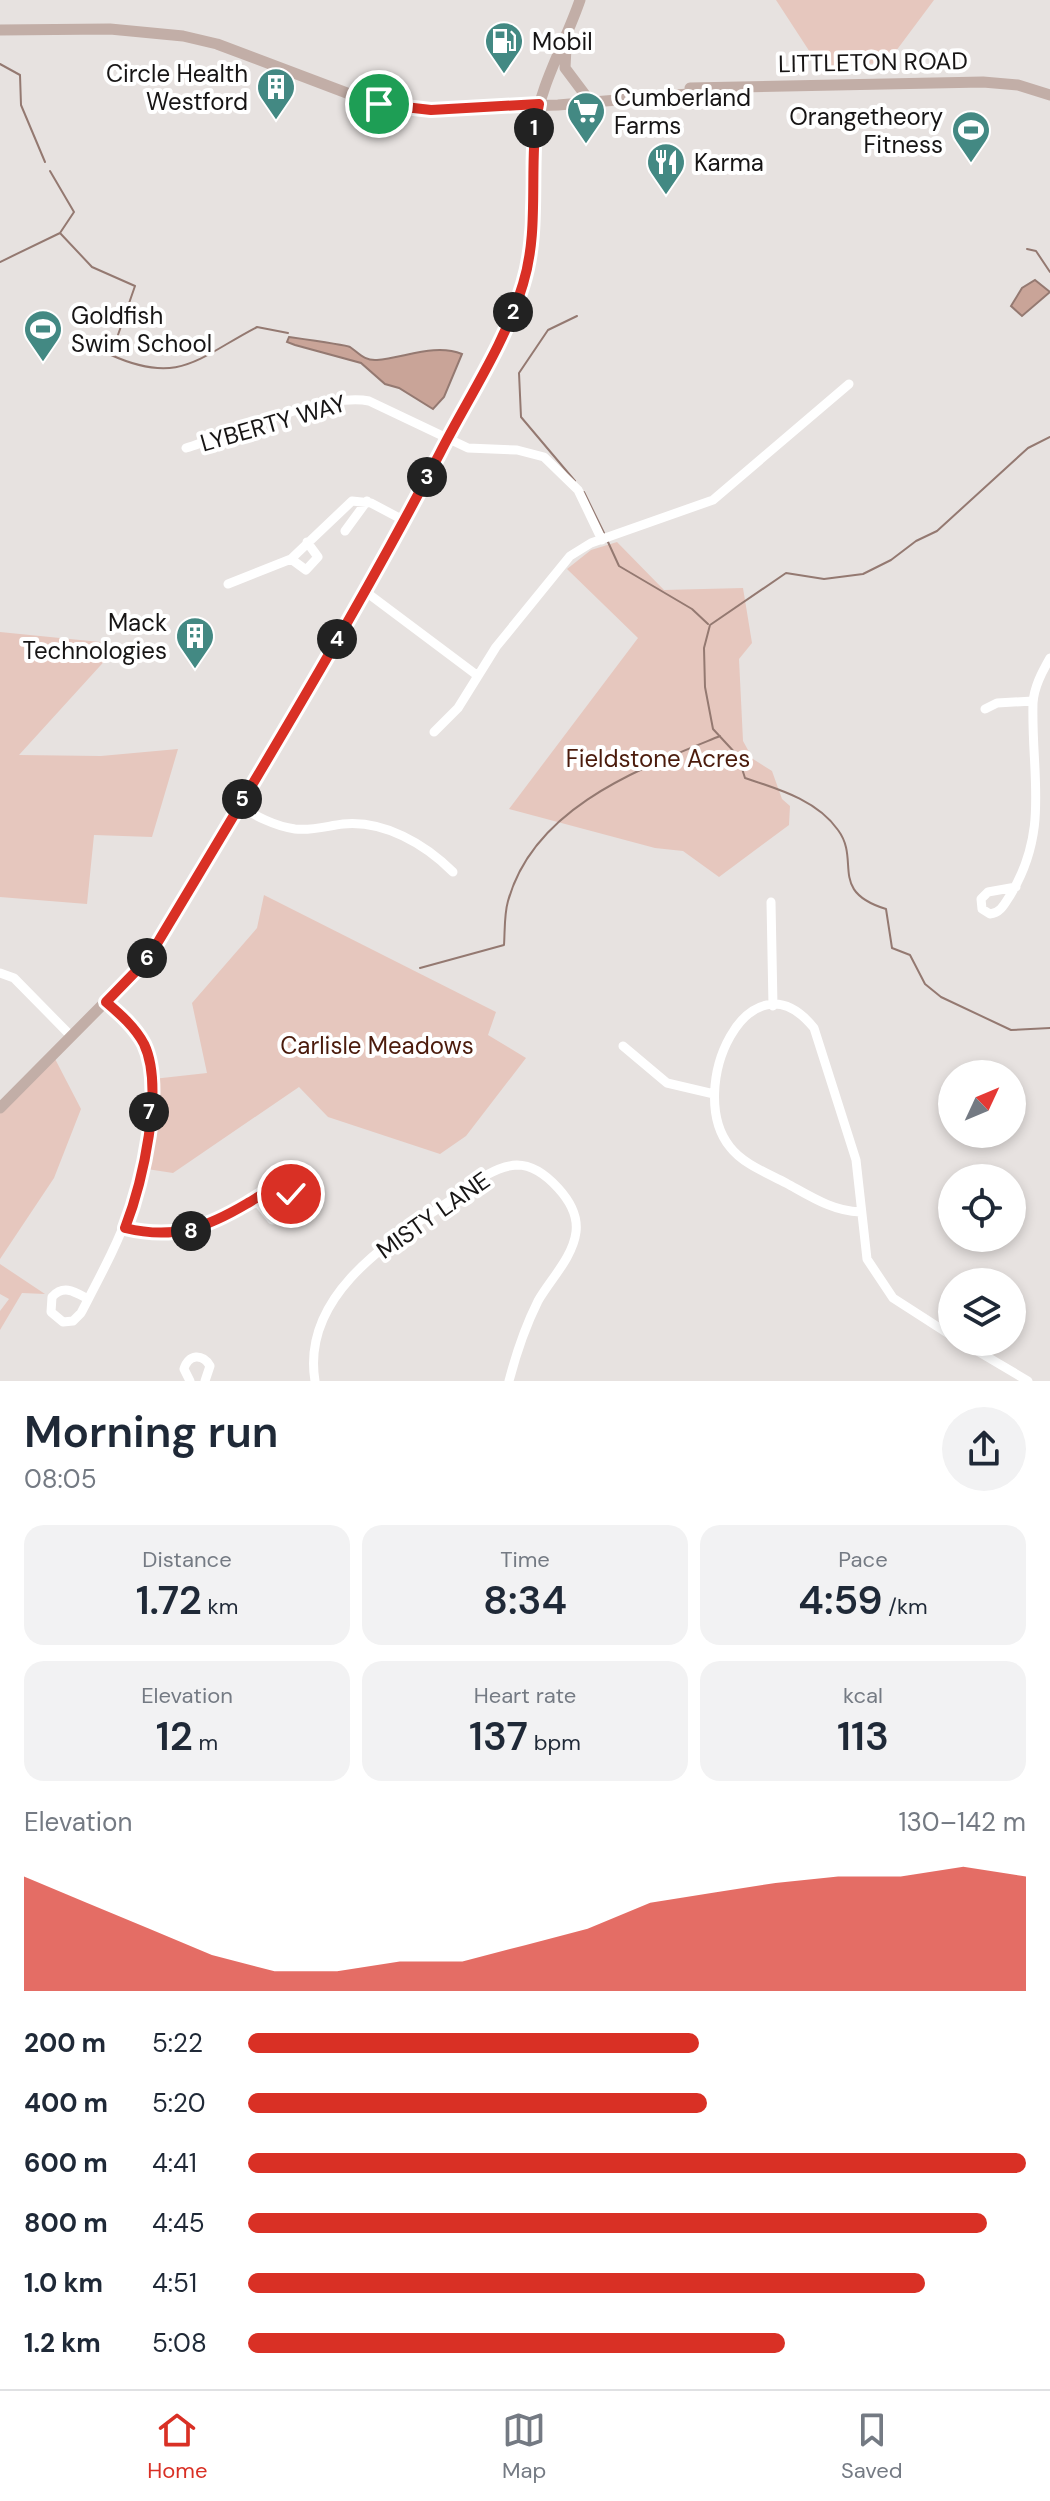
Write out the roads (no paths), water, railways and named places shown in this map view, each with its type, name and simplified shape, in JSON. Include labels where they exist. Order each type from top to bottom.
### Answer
[{"type":"main road","points":[[0,1108],[139,968],[158,942],[405,521],[497,345],[523,285],[531,249],[532,149],[539,104],[580,0]]},
{"type":"main road","name":"LITTLETON ROAD","points":[[0,30],[110,29],[183,36],[217,44],[360,98],[403,108],[447,110],[688,94],[696,90]]},
{"type":"main road","points":[[566,38],[565,68],[586,96]]},
{"type":"main road","name":"LITTLETON ROAD","points":[[539,104],[586,96],[687,87],[696,90],[804,83],[983,82],[1018,85],[1050,95]]},
{"type":"street","points":[[434,732],[458,708],[551,575],[580,549],[713,500],[849,384]]},
{"type":"street","name":"LYBERTY WAY","points":[[186,448],[318,405],[352,399],[385,406],[468,448],[517,450],[544,457],[578,490],[602,540]]},
{"type":"street","points":[[228,584],[291,559],[348,503],[367,501],[405,521]]},
{"type":"street","points":[[345,531],[367,501]]},
{"type":"street","points":[[291,559],[306,570],[316,564],[318,557],[307,542]]},
{"type":"street","points":[[366,592],[478,676]]},
{"type":"street","points":[[1016,887],[1029,864],[1041,806],[1033,701],[1050,658]]},
{"type":"street","points":[[985,709],[997,703],[1033,701]]},
{"type":"street","points":[[238,805],[271,823],[294,829],[353,824],[383,828],[431,851],[453,872]]},
{"type":"street","points":[[771,902],[773,1006]]},
{"type":"street","points":[[0,973],[14,978],[28,990],[71,1036]]},
{"type":"street","points":[[88,1299],[125,1228],[146,1155],[151,1073],[139,1036],[106,1002]]},
{"type":"street","points":[[860,1212],[825,1204],[742,1159],[721,1132],[714,1094],[732,1028],[747,1013],[773,1006],[798,1013],[819,1037],[856,1160],[867,1259],[885,1289],[902,1306],[938,1328]]},
{"type":"street","points":[[623,1046],[667,1083],[714,1094]]},
{"type":"street","name":"MISTY LANE","points":[[315,1381],[313,1357],[321,1325],[340,1291],[361,1267],[384,1245],[486,1176],[506,1166],[522,1165],[537,1171],[558,1188],[573,1210],[576,1230],[569,1251],[529,1321],[509,1381]]},
{"type":"street","points":[[125,1228],[162,1235],[189,1232],[270,1190],[282,1188],[294,1199],[294,1210],[287,1219],[272,1220],[255,1199]]},
{"type":"street","points":[[190,1381],[184,1367],[196,1356],[205,1359],[210,1366],[205,1381]]},
{"type":"street","points":[[986,1356],[1028,1381]]},
{"type":"waterway","points":[[0,64],[20,75],[21,105],[45,162]]},
{"type":"waterway","points":[[0,262],[60,233],[74,212],[50,171]]},
{"type":"waterway","points":[[60,233],[92,267],[135,286],[111,355],[135,364],[172,368],[204,357],[257,327],[288,333]]},
{"type":"waterway","points":[[1027,249],[1036,251],[1050,272]]},
{"type":"waterway","points":[[575,481],[521,417],[519,373],[548,330],[577,316]]},
{"type":"waterway","points":[[1050,437],[1028,448],[937,531],[916,541],[891,560],[863,574],[824,579],[786,573],[710,625],[704,648],[705,687],[713,729],[738,756],[745,778],[808,803],[838,830],[847,853],[851,884],[868,902],[886,909],[892,948],[910,955],[925,984],[941,997],[1011,1030],[1050,1028]]},
{"type":"waterway","points":[[584,492],[604,533]]},
{"type":"waterway","points":[[608,542],[619,566],[692,609],[708,624]]},
{"type":"waterway","points":[[420,968],[504,945],[508,901],[521,868],[541,840],[565,816],[624,778],[720,736]]},
{"type":"place","name":"Mobil","points":[[504,75]]},
{"type":"place","name":"Circle Health Westford","points":[[276,121]]},
{"type":"place","name":"Cumberland Farms","points":[[586,145]]},
{"type":"place","name":"Orangetheory Fitness","points":[[971,164]]},
{"type":"place","name":"Karma","points":[[666,196]]},
{"type":"place","name":"Goldfish Swim School","points":[[43,363]]},
{"type":"place","name":"Mack Technologies","points":[[195,670]]},
{"type":"park label","name":"Fieldstone Acres","points":[[658,758]]},
{"type":"park label","name":"Carlisle Meadows","points":[[377,1045]]}]
